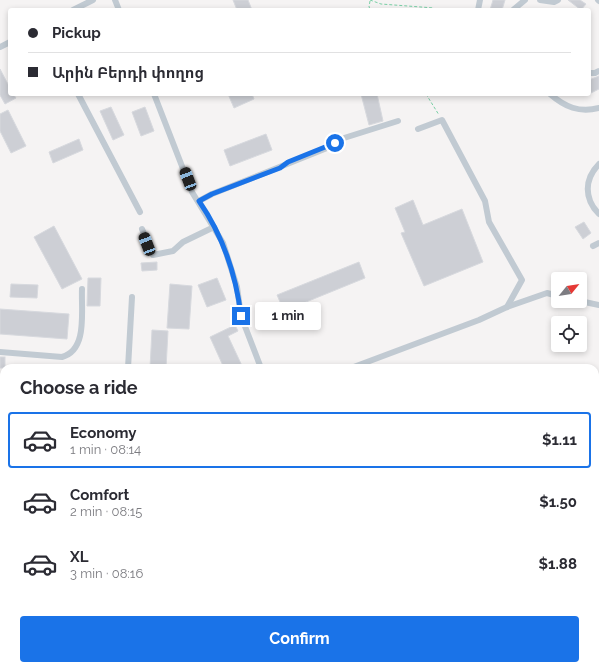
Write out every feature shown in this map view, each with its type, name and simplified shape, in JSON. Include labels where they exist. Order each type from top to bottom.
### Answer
[{"type":"street","points":[[77,8],[93,0]]},
{"type":"street","points":[[516,8],[526,0]]},
{"type":"street","points":[[540,0],[554,2],[558,0]]},
{"type":"street","points":[[79,96],[140,212]]},
{"type":"street","points":[[155,96],[192,192],[199,201],[223,243],[237,287],[241,316],[259,364]]},
{"type":"street","points":[[552,96],[560,102],[574,109],[587,111],[599,108]]},
{"type":"street","points":[[418,129],[442,120],[485,201],[489,222],[522,280],[507,307]]},
{"type":"street","points":[[199,201],[212,194],[327,148],[344,138],[398,121]]},
{"type":"street","points":[[599,164],[592,171],[587,184],[588,197],[599,214]]},
{"type":"street","points":[[142,229],[153,255],[173,251],[183,242],[214,227]]},
{"type":"street","points":[[0,352],[62,357],[70,355],[77,348],[80,336],[82,289]]},
{"type":"street","points":[[362,364],[479,320],[507,307],[547,294],[551,295]]},
{"type":"street","points":[[128,364],[132,297]]},
{"type":"street","points":[[587,302],[599,305]]},
{"type":"street","points":[[295,670],[352,670]]},
{"type":"path","points":[[370,0],[381,4],[434,8]]},
{"type":"path","points":[[427,96],[442,120]]},
{"type":"building","points":[[233,0],[248,0],[251,8],[236,8]]},
{"type":"building","points":[[493,0],[505,0],[503,8],[491,8]]},
{"type":"building","points":[[568,0],[580,0],[586,4],[583,8],[578,8]]},
{"type":"building","points":[[0,69],[8,84],[8,96],[14,96],[16,98],[5,104],[0,95]]},
{"type":"building","points":[[599,76],[599,89],[591,93],[591,79]]},
{"type":"building","points":[[229,96],[253,96],[254,99],[234,108]]},
{"type":"building","points":[[362,96],[377,96],[383,121],[369,125]]},
{"type":"building","points":[[111,107],[124,135],[113,140],[100,111]]},
{"type":"building","points":[[145,107],[154,131],[141,136],[132,112]]},
{"type":"building","points":[[8,110],[26,146],[11,153],[0,131],[0,114]]},
{"type":"building","points":[[266,134],[272,150],[230,166],[224,150]]},
{"type":"building","points":[[79,139],[83,150],[53,163],[49,152]]},
{"type":"building","points":[[413,200],[423,225],[462,209],[483,262],[424,286],[401,233],[405,232],[395,208]]},
{"type":"building","points":[[584,222],[591,233],[583,239],[575,227]]},
{"type":"building","points":[[54,226],[82,279],[62,289],[34,237]]},
{"type":"building","points":[[157,262],[157,270],[142,271],[141,263]]},
{"type":"building","points":[[359,262],[365,278],[284,311],[277,295]]},
{"type":"building","points":[[88,278],[101,278],[100,306],[87,306]]},
{"type":"building","points":[[217,278],[226,300],[207,307],[198,285]]},
{"type":"building","points":[[11,284],[38,285],[37,298],[10,297]]},
{"type":"building","points":[[170,284],[192,286],[189,329],[167,328]]},
{"type":"building","points":[[0,309],[69,314],[67,339],[0,334]]},
{"type":"building","points":[[235,325],[238,331],[228,336],[241,364],[222,364],[210,337]]},
{"type":"building","points":[[152,330],[168,331],[166,364],[150,364]]},
{"type":"building","points":[[0,357],[5,357],[5,364],[0,364]]},
{"type":"route","points":[[241,316],[237,287],[223,243],[199,201],[212,194],[280,168],[288,162],[327,148],[335,143]]}]
